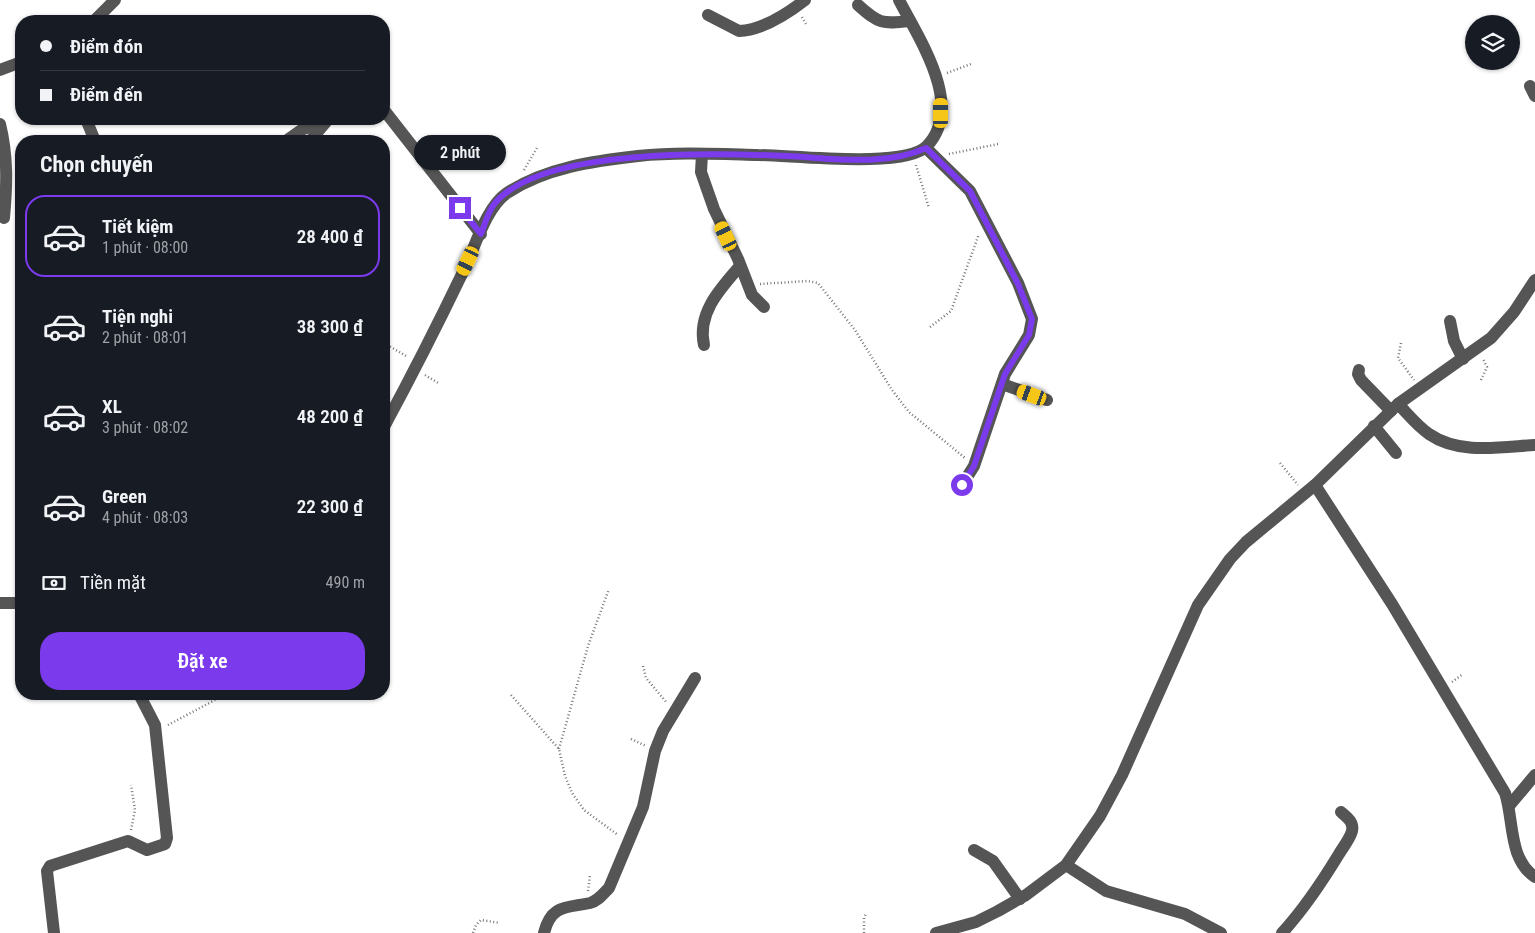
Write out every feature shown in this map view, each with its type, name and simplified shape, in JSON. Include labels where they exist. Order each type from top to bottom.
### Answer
[{"type":"street","points":[[100,15],[114,0]]},
{"type":"street","points":[[708,15],[739,31],[744,31],[771,22],[791,11],[805,0]]},
{"type":"street","points":[[899,0],[936,76],[941,94],[941,113],[930,152]]},
{"type":"street","points":[[858,5],[876,21],[884,24],[910,21]]},
{"type":"street","points":[[0,70],[15,64]]},
{"type":"street","points":[[390,118],[481,234]]},
{"type":"street","points":[[0,124],[8,170],[4,218]]},
{"type":"street","points":[[294,135],[303,129],[315,125]]},
{"type":"street","points":[[315,135],[324,125]]},
{"type":"street","points":[[390,416],[481,234],[494,204],[517,186],[538,176],[584,165],[638,156],[702,154],[871,159],[930,152]]},
{"type":"street","points":[[930,152],[970,191],[1018,284],[1032,319],[1029,335],[1002,384],[974,466],[962,485]]},
{"type":"street","points":[[702,154],[701,172],[704,185],[746,283],[752,295],[764,307]]},
{"type":"street","points":[[704,345],[702,327],[705,313],[718,291],[740,266]]},
{"type":"street","points":[[936,933],[976,922],[1020,898],[1066,864],[1100,816],[1122,775],[1206,590],[1246,542],[1315,485],[1394,407],[1420,387],[1476,350],[1502,327],[1535,280]]},
{"type":"street","points":[[1450,321],[1454,341],[1463,358]]},
{"type":"street","points":[[1359,370],[1358,374],[1361,380],[1428,434],[1448,443],[1476,448],[1535,445]]},
{"type":"street","points":[[1002,384],[1047,400]]},
{"type":"street","points":[[1374,426],[1396,453]]},
{"type":"street","points":[[1315,485],[1392,604],[1505,793],[1509,806],[1514,841],[1524,865],[1535,877]]},
{"type":"street","points":[[0,603],[15,603]]},
{"type":"street","points":[[544,933],[552,915],[563,908],[591,903],[600,898],[609,888],[643,807],[655,751],[674,711],[695,678]]},
{"type":"street","points":[[54,933],[47,871],[50,866],[128,841],[151,849],[165,844],[167,838],[158,769],[155,725],[142,700]]},
{"type":"street","points":[[1509,806],[1535,775]]},
{"type":"street","points":[[1282,933],[1299,915],[1325,878],[1352,831],[1352,823],[1341,812]]},
{"type":"street","points":[[974,850],[993,861],[1020,898]]},
{"type":"street","points":[[1066,864],[1106,891],[1185,914],[1220,933]]},
{"type":"path","points":[[936,76],[971,64]]},
{"type":"path","points":[[930,152],[998,144]]},
{"type":"path","points":[[517,186],[537,148]]},
{"type":"path","points":[[913,154],[925,200],[929,208]]},
{"type":"path","points":[[930,327],[951,311],[984,218]]},
{"type":"path","points":[[746,283],[771,285],[808,281],[818,283],[855,330],[892,390],[909,412],[974,466]]},
{"type":"path","points":[[1401,343],[1398,351],[1399,361],[1420,387]]},
{"type":"path","points":[[390,347],[440,384]]},
{"type":"path","points":[[1476,350],[1486,363],[1481,380]]},
{"type":"path","points":[[1280,463],[1305,494]]},
{"type":"path","points":[[609,589],[588,646],[559,748],[565,776],[580,804],[628,843]]},
{"type":"path","points":[[643,666],[646,678],[674,711]]},
{"type":"path","points":[[511,695],[559,748]]},
{"type":"path","points":[[156,732],[215,700]]},
{"type":"path","points":[[128,841],[135,810],[131,785]]},
{"type":"path","points":[[864,933],[864,918],[866,914]]},
{"type":"path","points":[[473,933],[476,925],[481,920],[500,923]]},
{"type":"route","points":[[460,208],[481,234],[494,204],[517,186],[538,176],[565,168],[638,156],[702,154],[871,159],[913,154],[926,148],[970,191],[1018,284],[1032,319],[1029,335],[1005,374],[982,447],[974,466],[962,485]]}]
